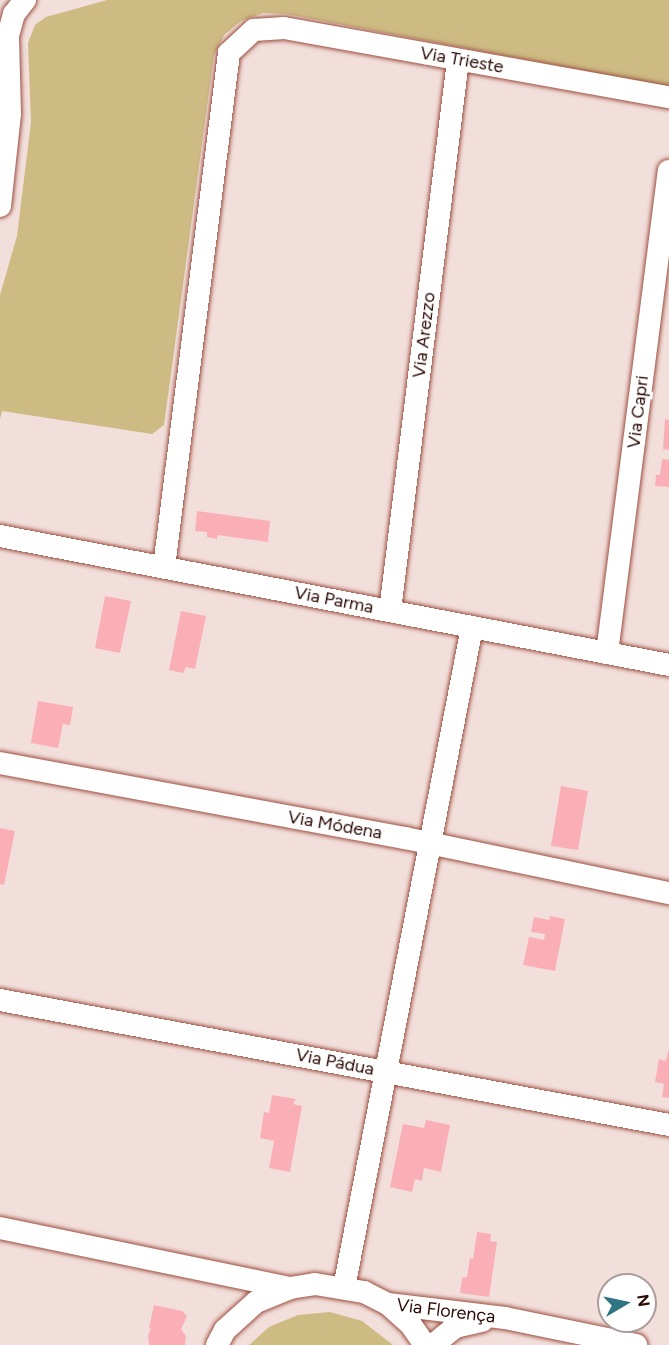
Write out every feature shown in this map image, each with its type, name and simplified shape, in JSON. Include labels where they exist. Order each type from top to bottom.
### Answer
[{"type":"street","points":[[0,206],[10,114],[8,36],[15,14],[25,0]]},
{"type":"street","name":"Via Trieste","points":[[164,567],[229,53],[254,30],[284,28],[669,97]]},
{"type":"street","name":"Via Arezzo","points":[[390,611],[458,60]]},
{"type":"street","name":"Via Capri","points":[[607,653],[669,171]]},
{"type":"street","name":"Via Parma","points":[[0,536],[669,665]]},
{"type":"street","points":[[344,1288],[472,627]]},
{"type":"street","name":"Via Módena","points":[[0,763],[430,843],[669,892]]},
{"type":"street","name":"Via Pádua","points":[[0,1000],[669,1125]]},
{"type":"street","points":[[0,1228],[290,1287]]},
{"type":"street","points":[[218,1271],[256,1302]]},
{"type":"street","points":[[217,1345],[225,1330],[256,1302],[290,1287],[315,1284],[364,1292],[388,1304],[411,1325],[425,1345]]},
{"type":"street","name":"Via Florença","points":[[388,1304],[505,1318],[636,1345]]},
{"type":"street","name":"Via Florença","points":[[433,1345],[437,1339],[456,1327],[505,1318]]},
{"type":"shaded area","points":[[107,0],[669,0],[669,87],[286,14],[263,13],[241,21],[224,35],[214,55],[164,425],[152,434],[2,411],[0,419],[0,295],[17,236],[31,122],[28,43],[35,25],[46,17]]},
{"type":"shaded area","points":[[330,1312],[362,1321],[393,1345],[249,1345],[269,1327],[298,1315]]},
{"type":"building","points":[[665,419],[669,420],[669,450],[663,449]]},
{"type":"building","points":[[662,459],[669,460],[669,487],[655,486],[656,475],[660,475]]},
{"type":"building","points":[[197,511],[270,521],[268,542],[217,535],[217,539],[207,537],[207,532],[195,531]]},
{"type":"building","points":[[105,596],[131,601],[120,653],[95,648]]},
{"type":"building","points":[[181,611],[206,616],[195,669],[186,667],[183,673],[169,670]]},
{"type":"building","points":[[38,701],[73,707],[70,725],[63,724],[58,748],[31,743]]},
{"type":"building","points":[[561,786],[588,791],[578,850],[551,846]]},
{"type":"building","points":[[0,828],[15,831],[4,885],[0,884]]},
{"type":"building","points":[[550,916],[565,919],[555,971],[523,965],[529,937],[544,940],[545,934],[531,932],[534,917],[549,920]]},
{"type":"building","points":[[668,1051],[669,1098],[662,1097],[664,1084],[655,1082],[659,1059],[666,1061]]},
{"type":"building","points":[[272,1095],[296,1099],[293,1104],[302,1106],[290,1172],[269,1168],[274,1141],[260,1138],[264,1112],[269,1113]]},
{"type":"building","points":[[426,1120],[450,1125],[441,1172],[424,1168],[422,1181],[415,1179],[412,1192],[390,1187],[403,1124],[424,1128]]},
{"type":"building","points":[[477,1232],[491,1234],[490,1241],[497,1242],[489,1297],[460,1293],[462,1278],[467,1277],[470,1258],[473,1259]]},
{"type":"building","points":[[154,1305],[182,1311],[187,1316],[181,1329],[186,1336],[185,1345],[149,1345],[148,1335]]}]
